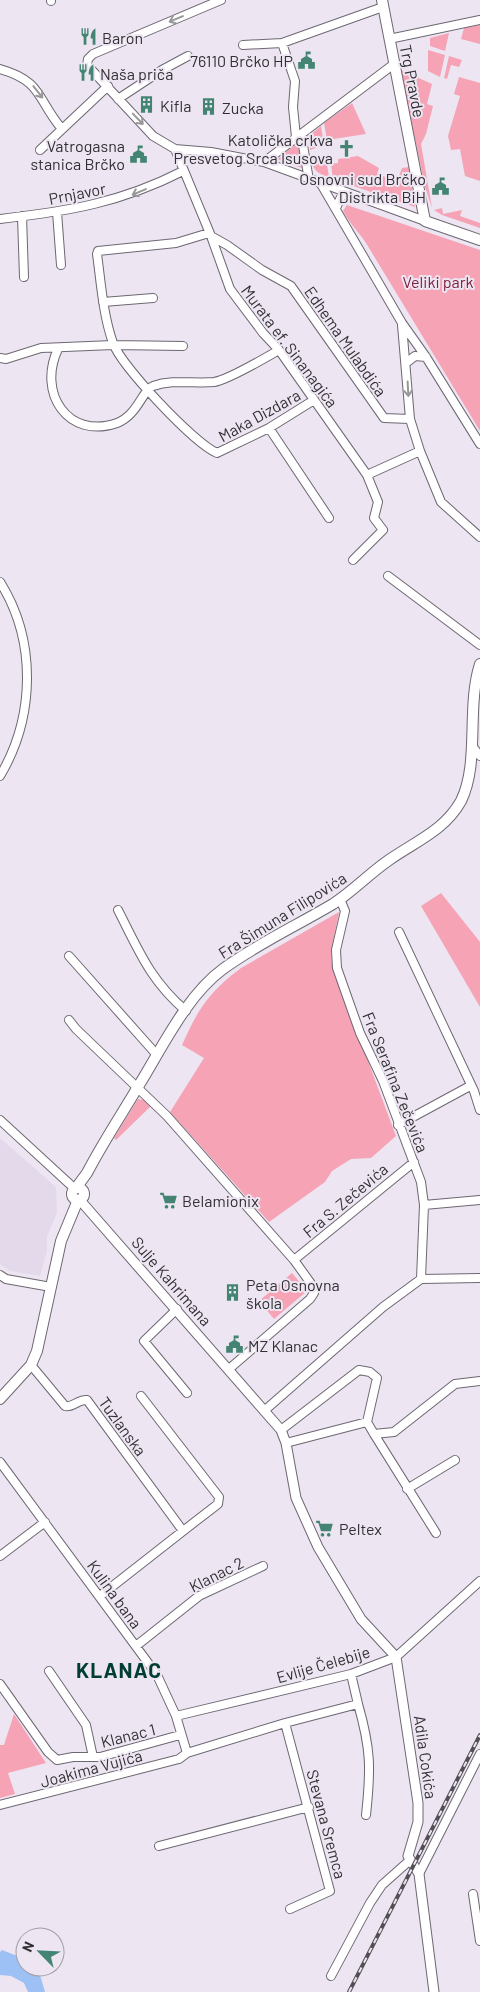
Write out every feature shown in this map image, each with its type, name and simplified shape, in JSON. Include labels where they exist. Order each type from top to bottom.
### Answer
[{"type":"main road","points":[[382,4],[389,39]]},
{"type":"main road","name":"Trg Pravde","points":[[389,39],[425,220]]},
{"type":"main road","points":[[425,220],[480,240]]},
{"type":"main road","name":"Fra Šimuna Filipovića","points":[[31,1365],[42,1336],[61,1241],[71,1213],[88,1173],[157,1055],[203,988],[221,970],[340,898],[389,860],[442,826],[452,814],[466,791],[477,751],[473,698],[480,664]]},
{"type":"main road","points":[[0,1399],[31,1365]]},
{"type":"street","points":[[221,0],[90,56],[87,65],[153,136],[175,149],[220,153],[264,162],[309,180],[425,220]]},
{"type":"street","points":[[243,45],[282,43],[382,4]]},
{"type":"street","name":"Trg Pravde","points":[[389,39],[480,20]]},
{"type":"street","points":[[282,43],[295,81],[293,107],[309,180]]},
{"type":"street","points":[[118,99],[162,70],[188,56]]},
{"type":"street","points":[[264,162],[394,64]]},
{"type":"street","points":[[0,69],[26,80],[37,89],[50,115],[62,129]]},
{"type":"street","points":[[40,150],[108,86]]},
{"type":"street","name":"Murata ef. Sinanagića","points":[[175,149],[230,289],[263,333],[279,350],[367,475],[378,502],[374,518],[383,530],[353,560]]},
{"type":"street","name":"Prnjavor","points":[[0,219],[57,212],[132,195],[183,171]]},
{"type":"street","points":[[321,184],[402,323],[426,357],[480,444]]},
{"type":"street","points":[[336,208],[341,197],[347,193]]},
{"type":"street","points":[[57,212],[61,265]]},
{"type":"street","points":[[22,216],[24,277]]},
{"type":"street","points":[[113,345],[103,302],[98,251],[176,244],[210,234]]},
{"type":"street","name":"Edhema Mulabdića","points":[[210,234],[262,270],[291,286],[384,418],[410,420]]},
{"type":"street","points":[[103,302],[152,298]]},
{"type":"street","points":[[402,323],[410,420],[420,451],[441,502],[480,537]]},
{"type":"street","points":[[0,358],[6,359],[41,348],[58,349],[113,345],[183,346]]},
{"type":"street","name":"Maka Dizdara","points":[[113,345],[146,390],[172,416],[215,452],[269,428],[314,400]]},
{"type":"street","points":[[58,349],[52,362],[49,376],[51,390],[57,403],[66,414],[78,422],[92,426],[106,426],[119,422],[136,409],[146,390],[152,386],[191,381],[216,382],[279,350]]},
{"type":"street","points":[[406,363],[415,356],[426,357]]},
{"type":"street","points":[[269,428],[329,518]]},
{"type":"street","points":[[367,475],[420,451]]},
{"type":"street","points":[[388,576],[480,645]]},
{"type":"street","points":[[0,582],[15,611],[27,658],[28,679],[24,719],[16,747],[0,776]]},
{"type":"street","name":"Fra Serafina Zečevića","points":[[340,898],[344,910],[336,950],[337,968],[360,1033],[383,1081],[421,1182],[424,1205],[421,1279]]},
{"type":"street","points":[[118,910],[153,977],[161,988],[186,1011]]},
{"type":"street","points":[[399,932],[475,1088],[480,1110]]},
{"type":"street","points":[[69,956],[157,1055]]},
{"type":"street","points":[[69,1020],[173,1123],[294,1260],[314,1289],[310,1299],[229,1369]]},
{"type":"street","points":[[398,1125],[475,1088]]},
{"type":"street","points":[[0,1120],[78,1196]]},
{"type":"street","points":[[0,1126],[78,1196]]},
{"type":"street","name":"Fra S. Zečevića","points":[[294,1260],[414,1162]]},
{"type":"street","name":"Sulje Kahrimana","points":[[78,1196],[281,1430],[286,1444],[296,1498],[318,1547],[361,1619],[396,1657]]},
{"type":"street","points":[[424,1205],[480,1200]]},
{"type":"street","points":[[0,1275],[6,1279],[51,1287]]},
{"type":"street","points":[[264,1411],[383,1307],[421,1279],[480,1278]]},
{"type":"street","points":[[176,1309],[144,1341],[188,1393]]},
{"type":"street","name":"Tuzlanska","points":[[31,1365],[65,1406],[86,1400],[183,1531]]},
{"type":"street","points":[[281,1430],[359,1370],[370,1372],[377,1378],[367,1422],[436,1533]]},
{"type":"street","points":[[374,1434],[394,1432],[456,1384],[480,1381]]},
{"type":"street","name":"Tuzlanska","points":[[100,1596],[218,1504],[219,1497],[141,1396]]},
{"type":"street","points":[[286,1444],[367,1422]]},
{"type":"street","points":[[407,1489],[455,1460]]},
{"type":"street","name":"Kulina bana","points":[[0,1462],[157,1675],[176,1716],[180,1735],[187,1753]]},
{"type":"street","points":[[0,1556],[45,1522]]},
{"type":"street","name":"Klanac 2","points":[[136,1646],[199,1596],[263,1566]]},
{"type":"street","name":"Evlije Čelebije","points":[[176,1716],[351,1674],[396,1657],[480,1581]]},
{"type":"street","name":"Adila Cokića","points":[[396,1657],[418,1803],[418,1822],[409,1852],[409,1860]]},
{"type":"street","points":[[50,1671],[86,1725],[93,1757]]},
{"type":"street","points":[[351,1674],[366,1732],[370,1760],[366,1815]]},
{"type":"street","name":"Klanac 1","points":[[0,1684],[48,1752],[54,1758],[60,1760],[73,1756],[93,1757],[180,1735]]},
{"type":"street","name":"Joakima Vujića","points":[[0,1806],[179,1759],[187,1753],[285,1723],[358,1704]]},
{"type":"street","name":"Stevana Sremca","points":[[285,1723],[330,1890],[290,1909]]},
{"type":"street","points":[[418,1874],[480,1754]]},
{"type":"street","points":[[159,1846],[309,1807]]},
{"type":"street","points":[[331,1976],[370,1903],[382,1885],[409,1860],[418,1874],[434,1992]]},
{"type":"street","points":[[473,1894],[480,1941]]},
{"type":"shaded area","points":[[0,1138],[56,1187],[57,1213],[47,1236],[47,1251],[40,1276],[10,1271],[0,1264]]},
{"type":"green space","points":[[480,25],[480,44],[461,39],[464,28]]},
{"type":"green space","points":[[449,33],[445,51],[430,46],[430,38]]},
{"type":"green space","points":[[428,50],[445,55],[440,77],[428,71]]},
{"type":"green space","points":[[449,56],[462,60],[459,67],[451,65],[447,79],[444,78]]},
{"type":"green space","points":[[403,71],[432,84],[427,104],[433,106],[426,134],[421,144],[432,208],[425,187],[401,72]]},
{"type":"green space","points":[[459,77],[480,83],[480,181],[465,176],[460,149],[451,150],[448,136],[460,96],[454,94]]},
{"type":"green space","points":[[352,103],[366,134],[327,140],[324,123]]},
{"type":"green space","points":[[321,126],[324,145],[310,150],[310,135]]},
{"type":"green space","points":[[296,144],[298,144],[302,168],[277,159]]},
{"type":"green space","points":[[319,156],[320,158],[326,158],[329,177],[321,174],[314,168],[311,157]]},
{"type":"green space","points":[[358,156],[379,168],[377,174],[397,181],[402,168],[409,167],[415,207],[333,179],[331,164],[338,163],[338,159]]},
{"type":"green space","name":"Veliki park","points":[[347,205],[480,250],[480,431],[366,243],[343,211]]},
{"type":"green space","points":[[442,208],[443,214],[462,210],[460,216],[480,223],[480,228],[442,215],[434,210]]},
{"type":"green space","points":[[441,893],[480,942],[480,1007],[421,906]]},
{"type":"green space","points":[[339,912],[331,952],[332,965],[396,1136],[371,1158],[351,1159],[332,1171],[325,1182],[269,1222],[170,1112],[204,1058],[182,1045],[199,1011],[212,993],[230,977],[241,968]]},
{"type":"green space","points":[[138,1099],[145,1100],[151,1106],[116,1140],[114,1138]]},
{"type":"green space","points":[[292,1273],[307,1291],[274,1319],[259,1301]]},
{"type":"green space","points":[[14,1714],[46,1763],[8,1773],[15,1794],[0,1798],[0,1745],[4,1745]]},
{"type":"water","points":[[2,1950],[15,1955],[15,1977],[40,1977],[45,1992],[28,1992],[24,1983],[11,1976],[0,1975],[0,1952]]},
{"type":"railway","points":[[349,1992],[480,1735]]},
{"type":"place","name":"Baron","points":[[88,37]]},
{"type":"place","name":"76110 Brčko HP","points":[[307,60]]},
{"type":"place","name":"Naša priča","points":[[86,73]]},
{"type":"place","name":"Kifla","points":[[146,105]]},
{"type":"place","name":"Zucka","points":[[208,107]]},
{"type":"place","name":"Katolička crkva Presvetog Srca Isusova","points":[[347,148]]},
{"type":"place","name":"Vatrogasna stanica Brčko","points":[[139,154]]},
{"type":"place","name":"Osnovni sud Brčko Distrikta BiH","points":[[440,187]]},
{"type":"place","name":"Belamionix","points":[[168,1200]]},
{"type":"place","name":"Peta Osnovna škola","points":[[232,1293]]},
{"type":"place","name":"MZ Klanac","points":[[234,1345]]},
{"type":"place","name":"Peltex","points":[[325,1528]]},
{"type":"district","name":"KLANAC","points":[[119,1669]]}]
